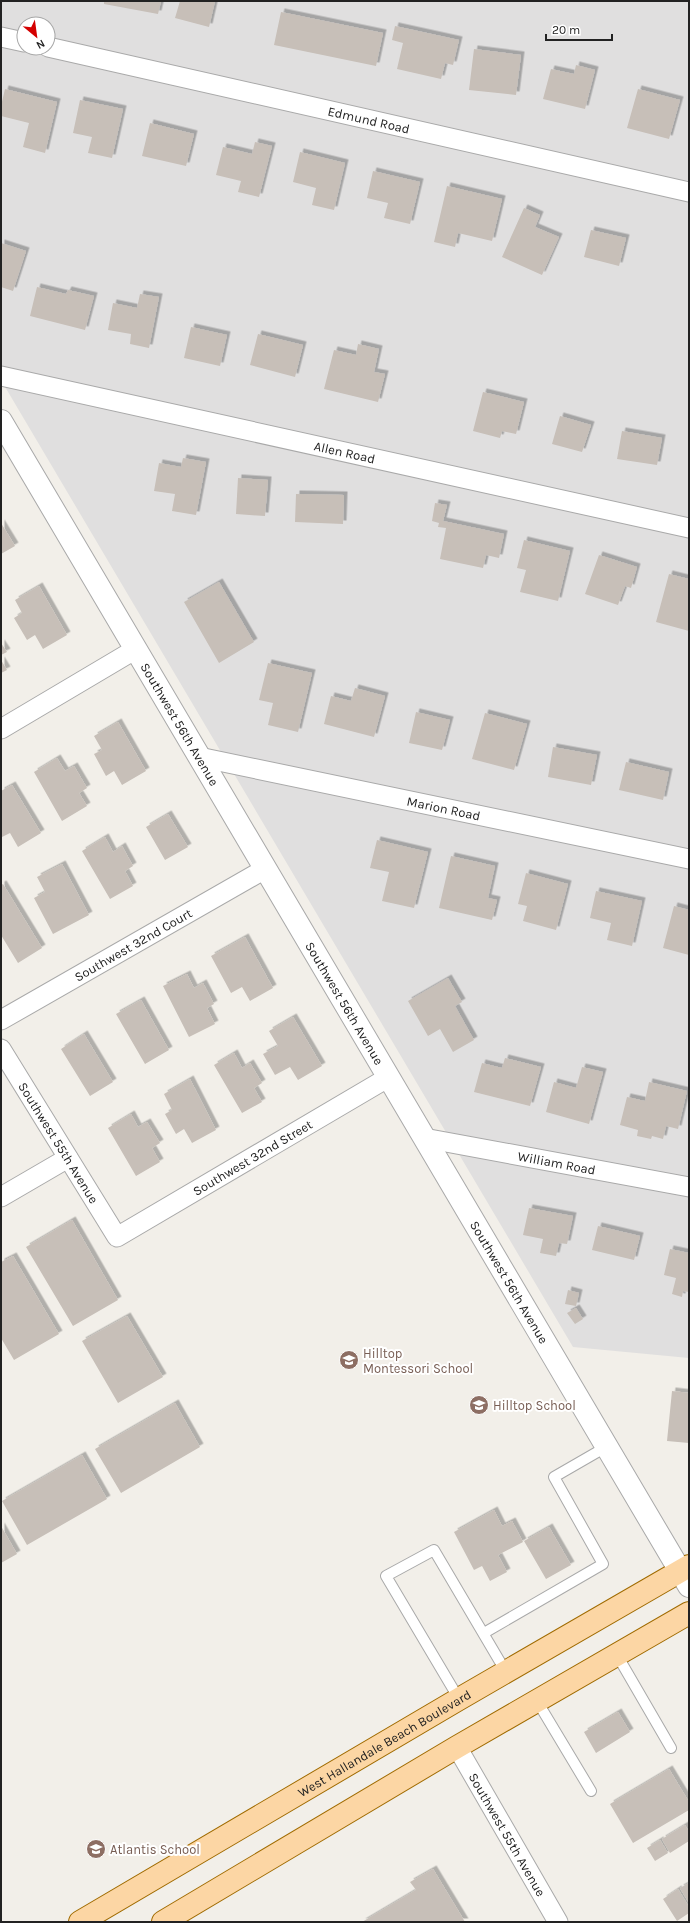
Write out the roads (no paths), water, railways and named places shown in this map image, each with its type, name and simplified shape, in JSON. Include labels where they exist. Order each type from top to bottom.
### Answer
[{"type":"main road","name":"West Hallandale Beach Boulevard","points":[[80,1922],[506,1672],[686,1574]]},
{"type":"main road","points":[[162,1922],[457,1747],[689,1613]]},
{"type":"street","points":[[1,36],[16,40]]},
{"type":"street","name":"Edmund Road","points":[[56,49],[689,192]]},
{"type":"street","name":"Allen Road","points":[[1,376],[689,528]]},
{"type":"street","name":"Southwest 56th Avenue","points":[[3,429],[136,649],[606,1447],[686,1574]]},
{"type":"street","points":[[1,729],[136,649]]},
{"type":"street","name":"Marion Road","points":[[199,757],[689,859]]},
{"type":"street","name":"Southwest 32nd Court","points":[[1,1020],[265,869]]},
{"type":"street","name":"Southwest 55th Avenue","points":[[1,1050],[117,1237]]},
{"type":"street","name":"Southwest 32nd Street","points":[[117,1237],[389,1077]]},
{"type":"street","name":"William Road","points":[[424,1138],[689,1187]]},
{"type":"street","points":[[1,1197],[68,1158]]},
{"type":"street","name":"Southwest 55th Avenue","points":[[457,1747],[558,1922]]},
{"type":"lane","points":[[484,1633],[603,1564],[554,1477],[606,1447]]},
{"type":"lane","points":[[459,1699],[386,1576],[434,1550],[506,1672]]},
{"type":"lane","points":[[617,1655],[671,1748]]},
{"type":"lane","points":[[536,1701],[591,1791]]},
{"type":"place","name":"Hilltop Montessori School","points":[[349,1360]]},
{"type":"place","name":"Hilltop School","points":[[479,1405]]},
{"type":"place","name":"Atlantis School","points":[[96,1849]]}]
